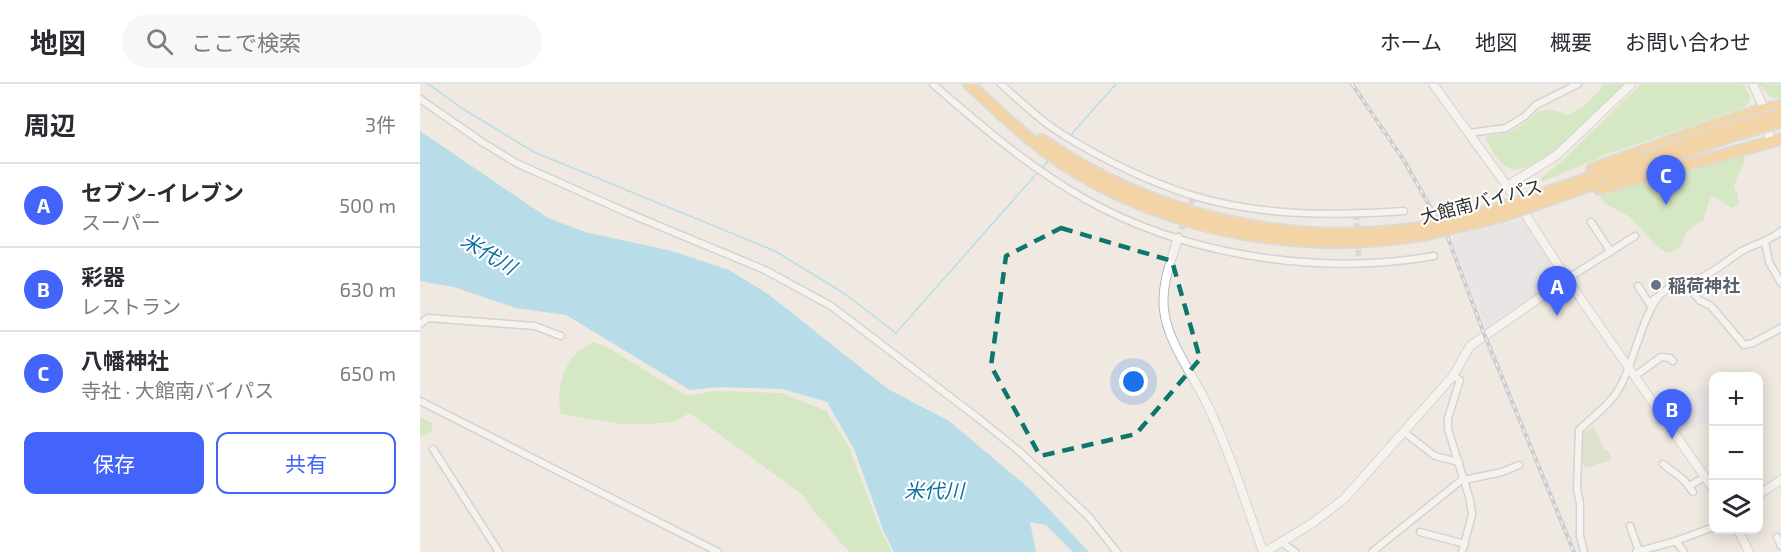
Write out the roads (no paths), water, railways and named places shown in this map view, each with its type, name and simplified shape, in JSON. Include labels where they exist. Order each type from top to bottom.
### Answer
[{"type":"highway","name":"大館南バイパス","points":[[971,84],[1041,144],[1065,160],[1153,200],[1229,223],[1282,231],[1335,234],[1427,230],[1475,224],[1730,128],[1781,114]]},
{"type":"highway","points":[[1596,179],[1646,148],[1764,109],[1781,106]]},
{"type":"highway","name":"大館南バイパス","points":[[1639,164],[1781,122]]},
{"type":"highway","points":[[1596,179],[1776,140]]},
{"type":"highway","name":"大館南バイパス","points":[[1427,230],[1596,179]]},
{"type":"street","points":[[933,84],[998,140],[1084,198],[1110,212],[1178,238],[1246,254],[1311,263],[1374,262],[1434,256]]},
{"type":"street","points":[[1001,84],[1068,137],[1111,163],[1194,196],[1236,205],[1294,212],[1356,214],[1404,211]]},
{"type":"street","points":[[1433,84],[1507,186],[1567,279],[1709,484]]},
{"type":"street","points":[[1468,134],[1506,128],[1565,87],[1578,84]]},
{"type":"street","points":[[1507,186],[1557,155],[1631,84]]},
{"type":"street","points":[[1753,84],[1776,140]]},
{"type":"street","points":[[420,99],[516,163],[765,270],[831,306],[1020,451],[1089,517],[1117,552]]},
{"type":"street","points":[[1591,222],[1611,252]]},
{"type":"street","points":[[1638,286],[1649,303],[1685,282],[1700,278],[1747,248],[1765,242],[1781,231]]},
{"type":"street","points":[[1178,238],[1166,279],[1164,310],[1168,327],[1202,391],[1218,428],[1264,552],[1311,524],[1344,499],[1453,376],[1470,346],[1567,279],[1635,237]]},
{"type":"street","points":[[1765,242],[1769,262],[1781,284]]},
{"type":"street","points":[[1685,282],[1699,300],[1710,306],[1744,345],[1753,343],[1781,328]]},
{"type":"street","points":[[1584,552],[1580,536],[1580,503],[1577,489],[1579,430],[1609,403],[1622,385],[1651,310],[1660,295]]},
{"type":"street","points":[[420,324],[428,318],[535,326],[561,336]]},
{"type":"street","points":[[1635,376],[1661,357],[1670,358],[1673,361]]},
{"type":"street","points":[[1453,376],[1460,380],[1448,418],[1448,429],[1464,479],[1472,515],[1462,552]]},
{"type":"street","points":[[420,401],[718,552]]},
{"type":"street","points":[[1404,432],[1435,456],[1459,462]]},
{"type":"street","points":[[433,449],[499,552]]},
{"type":"street","points":[[1663,464],[1684,480],[1691,489],[1705,477]]},
{"type":"street","points":[[1372,552],[1464,479],[1503,472],[1519,465]]},
{"type":"street","points":[[1763,492],[1781,480]]},
{"type":"street","points":[[1630,526],[1637,552],[1709,529]]},
{"type":"street","points":[[1420,532],[1465,544]]},
{"type":"street","points":[[1740,534],[1749,552]]},
{"type":"street","points":[[1777,537],[1781,546]]},
{"type":"street","points":[[1676,541],[1684,552]]},
{"type":"street","points":[[1281,542],[1295,552]]},
{"type":"water","name":"米代川","points":[[420,131],[548,218],[585,232],[672,251],[729,270],[768,294],[888,389],[949,421],[1030,489],[1089,552],[1073,552],[1046,525],[1030,522],[1036,552],[894,552],[884,532],[854,449],[827,402],[782,389],[719,387],[690,390],[566,315],[516,308],[454,287],[420,281]]},
{"type":"waterway","points":[[428,84],[463,109],[534,152],[775,251],[845,294],[896,333],[1038,172]]},
{"type":"waterway","points":[[1069,137],[1116,84]]},
{"type":"waterway","points":[[1041,169],[1050,159]]},
{"type":"tunnel","points":[[1178,238],[1194,196]]},
{"type":"tunnel","points":[[1356,214],[1359,263]]},
{"type":"railway","points":[[1352,84],[1403,159],[1448,238],[1485,336],[1574,552]]},
{"type":"place","name":"八幡神社","points":[[1666,205]]},
{"type":"place","name":"稲荷神社","points":[[1656,285]]},
{"type":"place","name":"セブン-イレブン","points":[[1557,316]]},
{"type":"place","name":"彩器","points":[[1672,439]]}]
